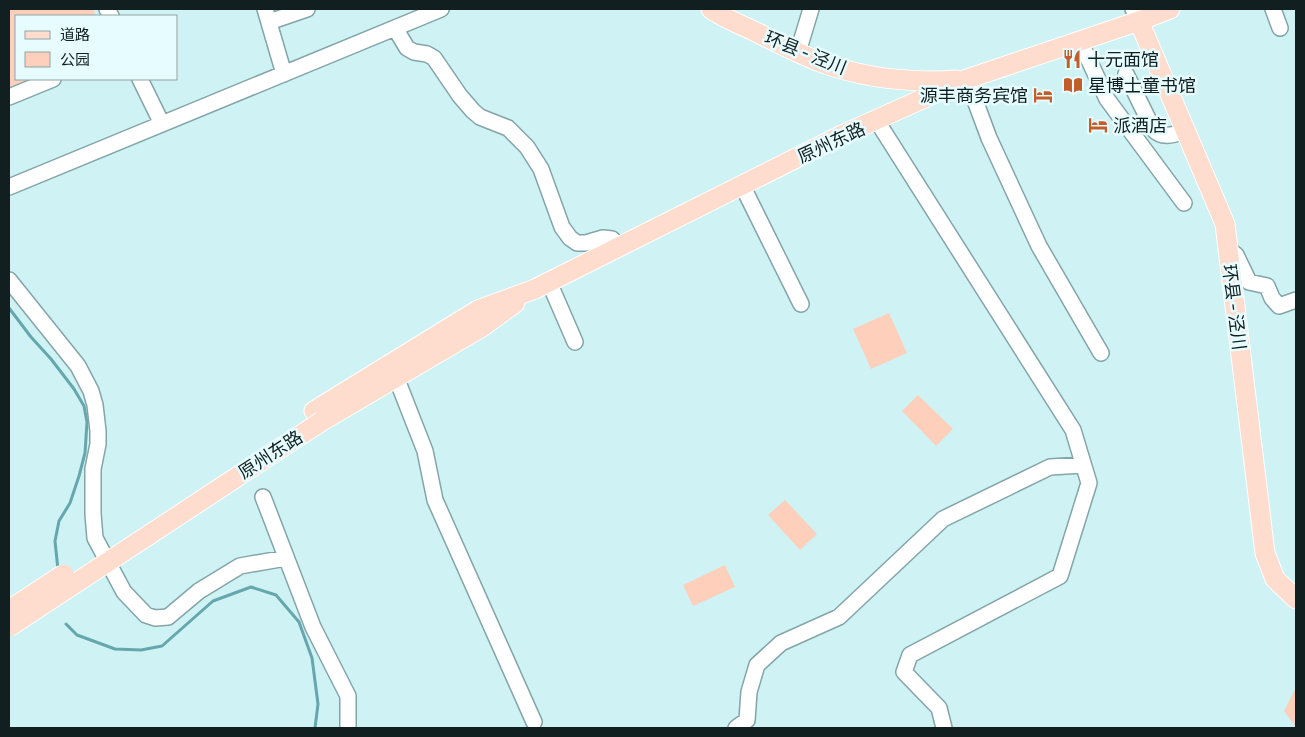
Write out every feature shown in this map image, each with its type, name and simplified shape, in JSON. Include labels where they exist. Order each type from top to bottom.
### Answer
[{"type":"main road","name":"环县 - 泾川","points":[[711,9],[821,62],[860,73],[928,82],[967,79]]},
{"type":"main road","name":"原州东路","points":[[9,610],[318,416],[478,310],[542,286],[842,135],[967,79],[1080,41],[1136,15],[1170,9]]},
{"type":"main road","name":"环县 - 泾川","points":[[1136,15],[1224,224],[1265,553],[1275,579],[1296,599]]},
{"type":"main road","name":"原州东路","points":[[9,626],[271,452],[318,416],[396,377],[482,327],[542,286]]},
{"type":"street","points":[[284,74],[267,15],[307,9]]},
{"type":"street","points":[[9,187],[441,9]]},
{"type":"street","points":[[798,52],[811,9]]},
{"type":"street","points":[[1272,9],[1280,28]]},
{"type":"street","points":[[395,28],[407,48],[434,58],[460,96],[473,111],[480,117],[508,128],[527,147],[541,169],[562,227],[570,238],[577,243],[586,243],[603,238],[612,239],[619,247]]},
{"type":"street","points":[[1080,41],[1107,99],[1184,203]]},
{"type":"street","points":[[1126,74],[1156,133],[1166,136],[1186,131]]},
{"type":"street","points":[[967,79],[989,138],[1039,246],[1101,353]]},
{"type":"street","points":[[9,97],[51,80]]},
{"type":"street","points":[[140,80],[162,124]]},
{"type":"street","points":[[877,120],[1073,430],[1089,483],[1060,576],[910,655],[904,672],[939,708],[944,728]]},
{"type":"street","points":[[742,185],[801,304]]},
{"type":"street","points":[[1228,249],[1236,255],[1249,282],[1267,286],[1272,298],[1280,306],[1296,300]]},
{"type":"street","points":[[9,280],[78,366],[91,392],[95,405],[98,431],[98,444],[92,469],[92,514],[95,538],[124,592],[146,615],[155,618],[168,617],[199,591],[240,566],[286,558]]},
{"type":"street","points":[[542,286],[575,342]]},
{"type":"street","points":[[396,377],[425,451],[436,500],[534,722]]},
{"type":"street","points":[[736,728],[746,720],[749,692],[758,665],[781,643],[838,617],[943,520],[1050,467],[1083,465]]},
{"type":"street","points":[[263,497],[313,627],[348,696],[348,728]]},
{"type":"green space","points":[[9,9],[93,9],[96,15],[15,15],[15,80],[36,80],[9,91]]},
{"type":"green space","points":[[889,313],[907,353],[871,369],[853,329]]},
{"type":"green space","points":[[918,395],[953,429],[936,446],[902,411]]},
{"type":"green space","points":[[785,500],[817,534],[800,550],[768,515]]},
{"type":"green space","points":[[725,565],[735,587],[693,606],[683,585]]},
{"type":"green space","points":[[1296,687],[1296,727],[1284,711]]},
{"type":"waterway","points":[[9,308],[74,389],[84,406],[87,422],[85,453],[79,476],[70,503],[59,521],[55,541],[58,570]]},
{"type":"waterway","points":[[66,624],[77,635],[115,649],[141,650],[162,646],[213,601],[251,587],[276,595],[299,622],[312,658],[318,704],[315,728]]},
{"type":"place","name":"十元面馆","points":[[1072,59]]},
{"type":"place","name":"星博士童书馆","points":[[1073,85]]},
{"type":"place","name":"源丰商务宾馆","points":[[1043,95]]},
{"type":"place","name":"派酒店","points":[[1098,125]]}]
